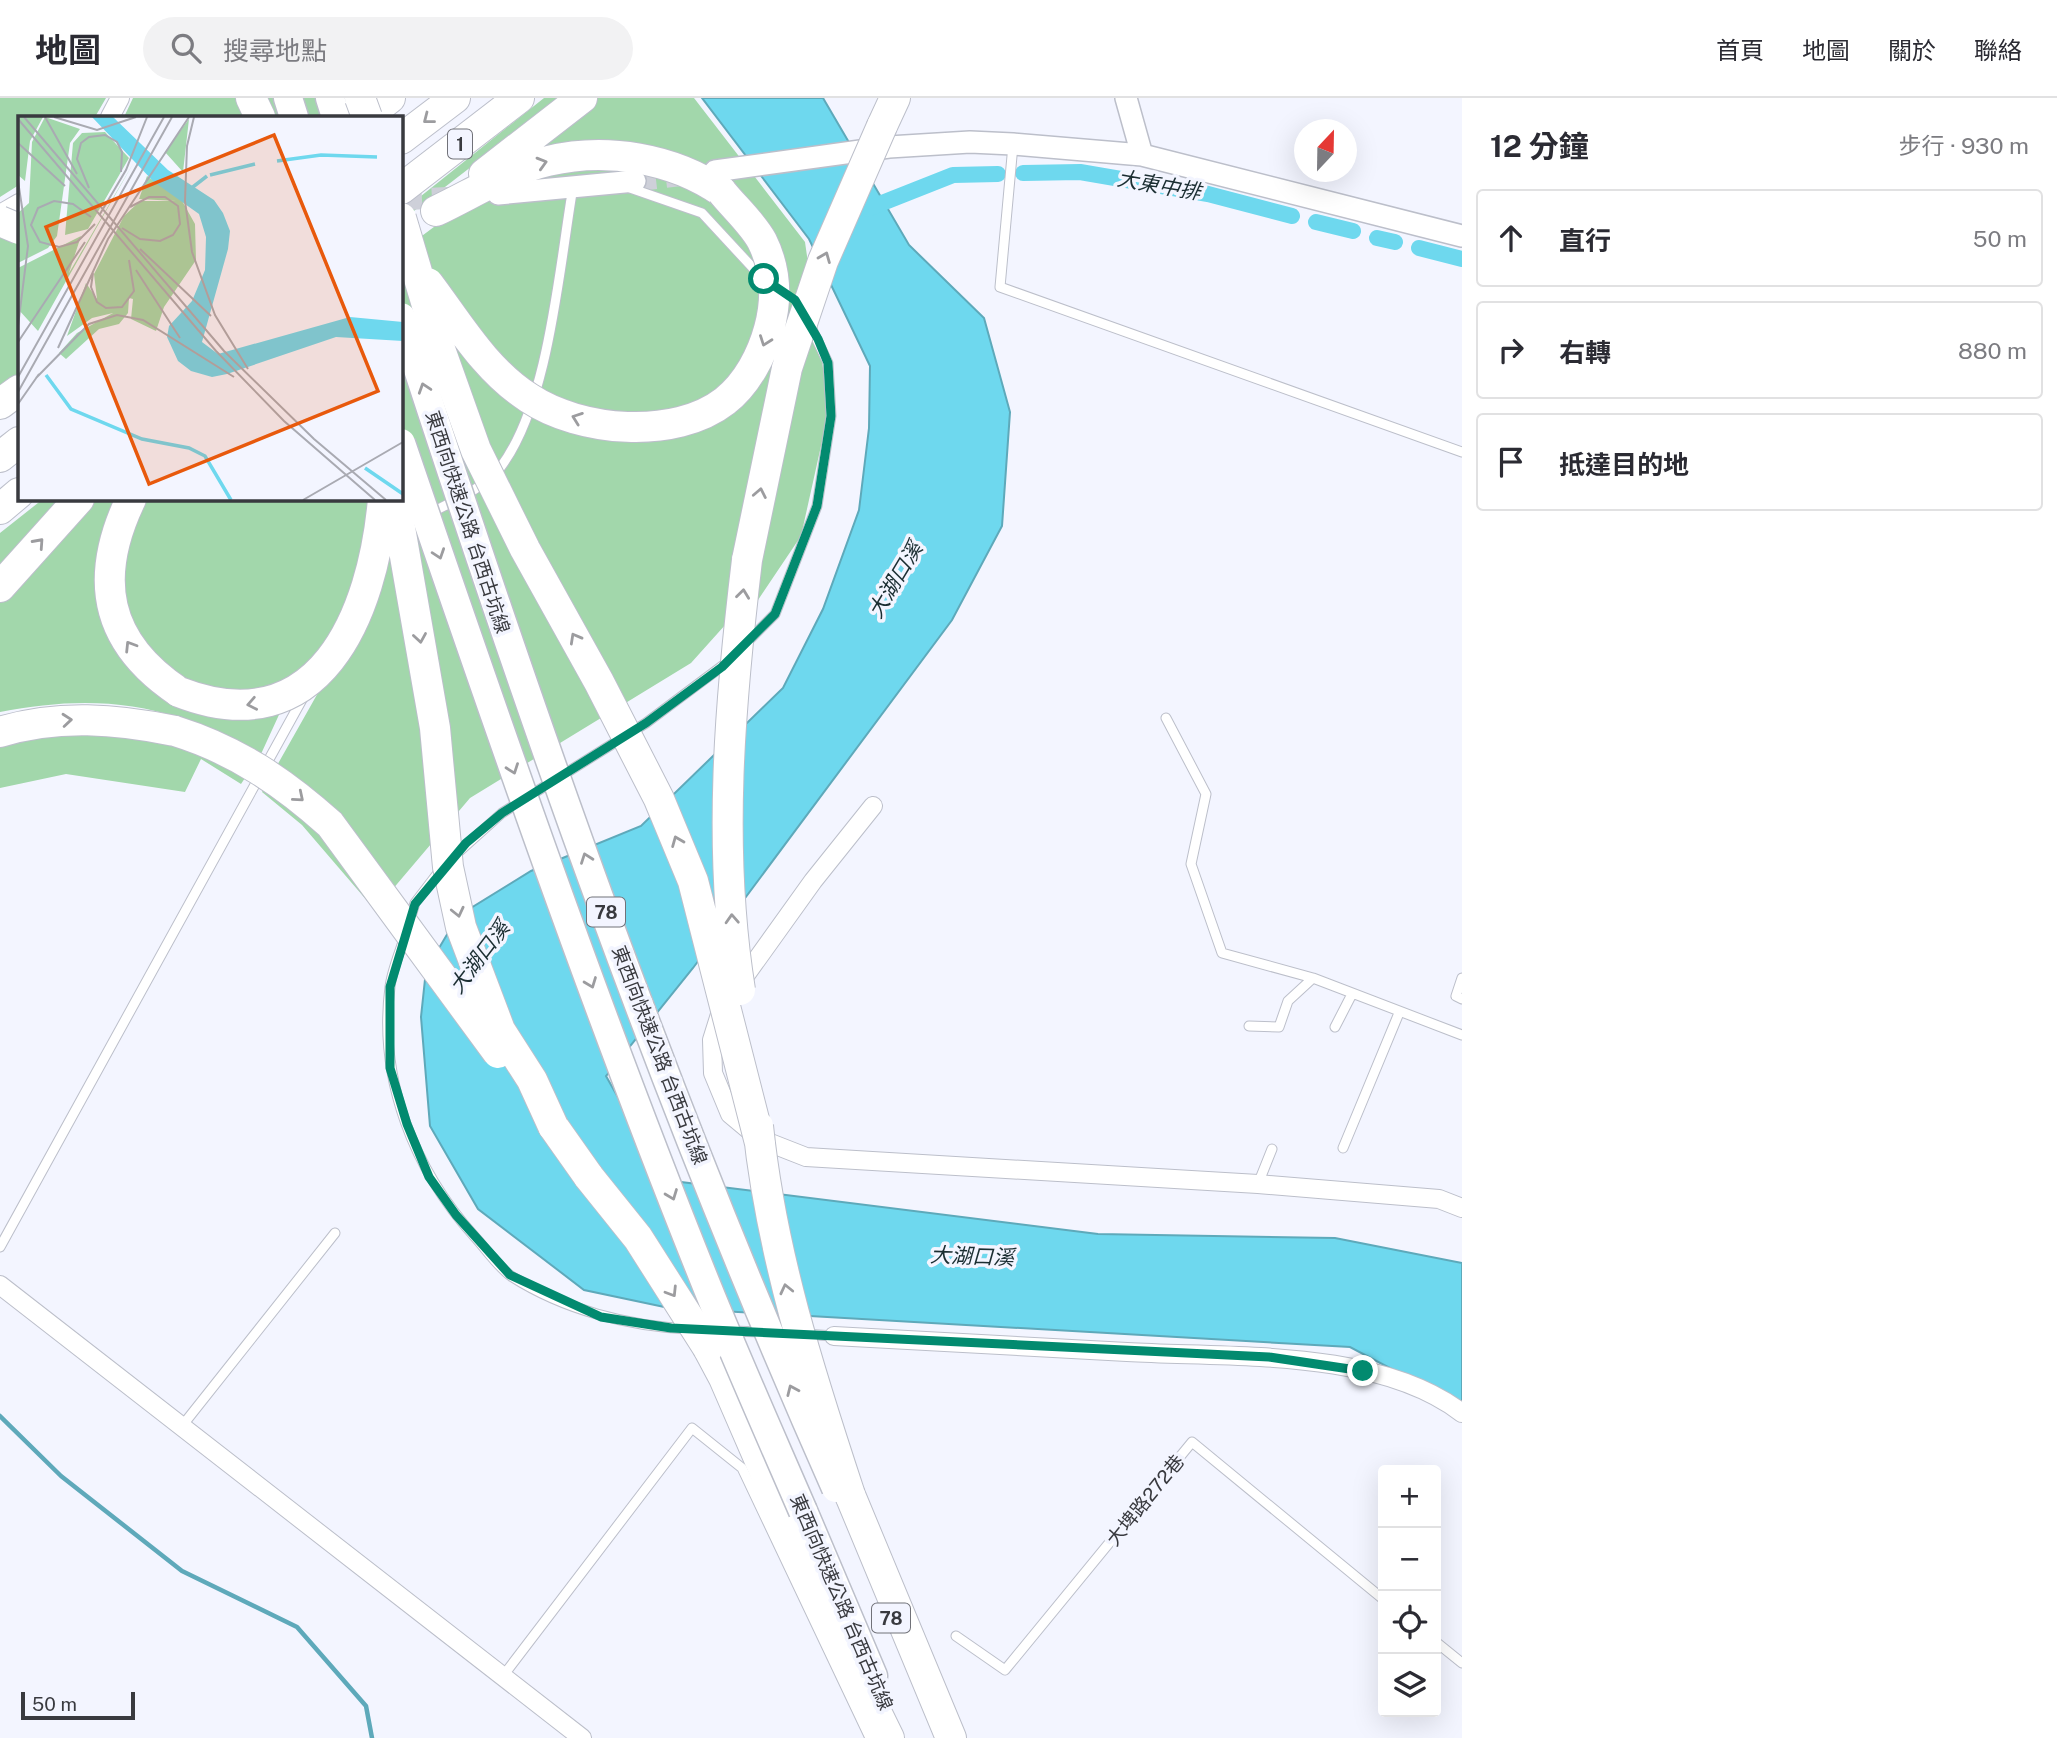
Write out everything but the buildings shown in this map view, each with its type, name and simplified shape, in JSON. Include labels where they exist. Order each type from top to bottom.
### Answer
[{"type":"highway","points":[[251,98],[261,116]]},
{"type":"highway","points":[[259,98],[262,116]]},
{"type":"highway","points":[[288,98],[294,116]]},
{"type":"highway","points":[[330,98],[336,116]]},
{"type":"highway","points":[[360,98],[366,116]]},
{"type":"highway","points":[[367,116],[390,98]]},
{"type":"highway","name":"1","points":[[402,138],[455,98]]},
{"type":"highway","name":"1","points":[[402,189],[519,98]]},
{"type":"highway","points":[[402,237],[582,98]]},
{"type":"highway","points":[[760,1143],[753,1072],[734,955],[729,853],[731,693],[747,560],[787,368],[823,261],[895,98]]},
{"type":"highway","points":[[418,268],[494,371],[530,399],[596,425],[653,427],[684,420],[725,401],[748,376],[765,343],[776,304],[772,272],[762,241],[721,178],[703,180],[669,166],[634,157],[592,156],[549,160],[521,170],[436,211]]},
{"type":"highway","points":[[402,221],[418,268],[439,349],[476,450],[660,799],[693,881],[760,1143],[785,1283],[799,1340],[845,1496],[951,1738]]},
{"type":"highway","points":[[0,223],[18,227]]},
{"type":"highway","name":"東西向快速公路 台西古坑線","points":[[402,320],[536,722],[590,870],[780,1362],[845,1496],[879,1594],[945,1738]]},
{"type":"highway","points":[[0,404],[18,391]]},
{"type":"highway","points":[[0,457],[18,443]]},
{"type":"highway","name":"東西向快速公路 台西古坑線","points":[[402,446],[502,741],[587,974],[709,1290],[902,1738]]},
{"type":"highway","points":[[0,509],[18,494]]},
{"type":"highway","points":[[0,587],[78,500]]},
{"type":"highway","points":[[131,500],[118,529],[110,589],[117,623],[130,650],[151,673],[179,692],[207,702],[242,706],[278,698],[315,676],[344,643],[354,623],[370,575],[383,500]]},
{"type":"highway","points":[[395,500],[435,728],[448,867],[461,927],[500,1030],[532,1080],[553,1126]]},
{"type":"highway","points":[[0,732],[72,719],[117,722],[175,731],[251,762],[296,794],[330,824],[589,1177],[638,1238],[708,1348],[724,1378],[813,1583],[889,1738]]},
{"type":"street","points":[[111,116],[120,98]]},
{"type":"street","points":[[1126,98],[1142,155]]},
{"type":"street","points":[[721,178],[889,147],[970,142],[1013,144],[1142,155],[1462,236]]},
{"type":"street","points":[[498,194],[625,181]]},
{"type":"street","points":[[0,214],[18,204]]},
{"type":"street","points":[[873,806],[813,881],[722,1009],[712,1040],[713,1073],[730,1114],[760,1139],[806,1157],[1258,1184],[1439,1199],[1462,1208]]},
{"type":"street","points":[[0,1285],[582,1738]]},
{"type":"street","points":[[834,1336],[1269,1357],[1363,1371],[1415,1384],[1462,1413]]},
{"type":"lane","points":[[1013,144],[1000,287],[1462,452]]},
{"type":"lane","points":[[625,181],[702,214],[764,279],[785,293]]},
{"type":"lane","points":[[389,553],[411,524],[471,491],[498,470],[520,436],[540,381],[573,186]]},
{"type":"lane","points":[[779,1333],[671,1328],[601,1317],[510,1275],[456,1215],[429,1177],[407,1124],[390,1068],[390,987],[415,904],[466,843],[502,813],[580,767],[722,667],[775,614],[817,506],[831,416],[828,363],[795,300]]},
{"type":"lane","points":[[0,1247],[352,607],[382,563]]},
{"type":"lane","points":[[1166,718],[1206,794],[1191,864],[1222,953],[1313,978],[1462,1035]]},
{"type":"lane","points":[[1249,1026],[1279,1027],[1288,1001],[1313,978]]},
{"type":"lane","points":[[1462,978],[1456,996],[1462,999]]},
{"type":"lane","points":[[1335,1027],[1352,994]]},
{"type":"lane","points":[[1343,1148],[1399,1013]]},
{"type":"lane","points":[[1258,1184],[1272,1149]]},
{"type":"lane","points":[[182,1426],[335,1233]]},
{"type":"lane","points":[[793,1334],[834,1336]]},
{"type":"lane","points":[[503,1676],[692,1428],[742,1468],[870,1738]]},
{"type":"lane","name":"大埤路272巷","points":[[956,1636],[1005,1670],[1192,1442],[1378,1595]]},
{"type":"lane","points":[[1441,1646],[1462,1663]]},
{"type":"green space","points":[[0,98],[106,98],[96,116],[18,116],[18,186],[0,197]]},
{"type":"green space","points":[[133,98],[370,98],[345,116],[124,116]]},
{"type":"green space","points":[[544,98],[560,98],[402,220],[402,211]]},
{"type":"green space","points":[[589,98],[694,98],[805,242],[829,410],[801,536],[752,609],[755,559],[793,372],[780,366],[726,624],[691,663],[470,798],[375,910],[302,825],[262,792],[323,684],[300,669],[261,754],[241,784],[201,759],[185,792],[66,774],[0,788],[0,730],[27,722],[116,721],[173,736],[180,718],[135,707],[91,703],[46,705],[0,712],[0,601],[89,500],[123,500],[109,538],[106,559],[105,600],[109,620],[116,640],[130,665],[170,699],[184,680],[152,659],[140,647],[130,633],[119,600],[120,553],[139,500],[402,500],[402,251],[460,209],[508,181],[560,166],[598,163],[634,167],[668,176],[699,192],[726,215],[748,245],[763,281],[781,274],[773,239],[723,178],[694,161],[631,146],[573,147],[545,153],[535,148],[538,136]]},
{"type":"green space","points":[[18,226],[18,375],[0,386],[0,229]]},
{"type":"green space","points":[[42,500],[66,500],[0,574],[0,533]]},
{"type":"water","name":"大湖口溪","points":[[702,98],[823,98],[909,245],[984,318],[1010,412],[1002,526],[952,620],[693,968],[606,1076],[665,1180],[1098,1234],[1335,1238],[1462,1263],[1462,1406],[1350,1347],[669,1308],[584,1290],[478,1209],[430,1126],[421,1017],[426,970],[458,916],[531,871],[641,826],[783,688],[823,609],[859,510],[869,428],[870,366],[809,239]]},
{"type":"waterway","name":"大東中排","points":[[1023,173],[1080,172],[1208,194],[1292,216]]},
{"type":"waterway","name":"大東中排","points":[[867,209],[953,175],[998,174]]},
{"type":"waterway","name":"大東中排","points":[[1316,222],[1353,231]]},
{"type":"waterway","name":"大東中排","points":[[1377,238],[1395,242]]},
{"type":"waterway","name":"大東中排","points":[[1419,248],[1462,259]]},
{"type":"waterway","points":[[0,1416],[61,1476],[182,1571],[297,1627],[366,1706],[372,1738]]},
{"type":"tunnel","points":[[635,181],[685,175]]},
{"type":"tunnel","points":[[402,200],[455,197]]},
{"type":"route","points":[[764,279],[795,300],[818,339],[828,363],[831,416],[817,506],[802,549],[775,614],[722,667],[580,767],[502,813],[466,843],[438,872],[415,904],[390,987],[390,1068],[407,1124],[429,1177],[456,1215],[510,1275],[561,1301],[601,1317],[671,1328],[1155,1354],[1269,1357],[1363,1371]]}]
